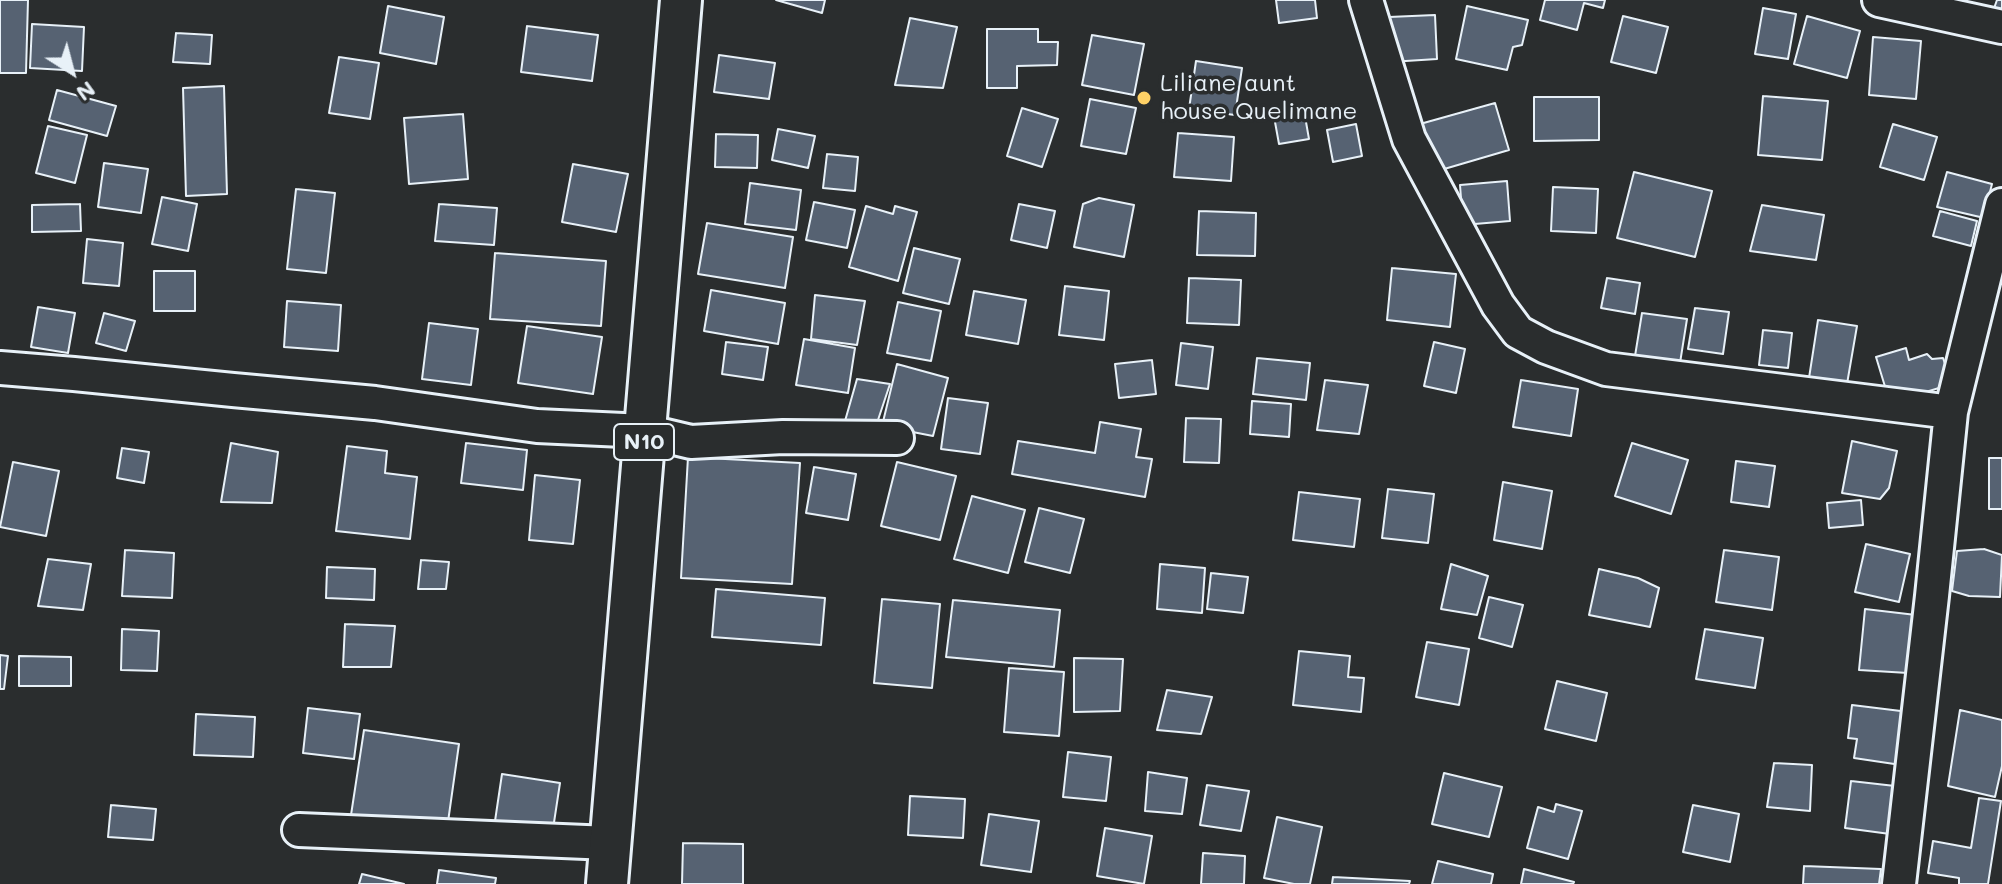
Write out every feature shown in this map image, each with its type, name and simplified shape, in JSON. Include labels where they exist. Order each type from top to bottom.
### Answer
[{"type":"main road","name":"N10","points":[[607,884],[681,0]]},
{"type":"street","points":[[1366,0],[1409,139],[1498,305],[1518,332],[1546,347],[1606,369],[1951,412]]},
{"type":"street","points":[[1879,0],[2002,27]]},
{"type":"street","points":[[1899,884],[1951,412],[2002,205]]},
{"type":"street","points":[[0,368],[375,403],[537,426],[645,431],[691,442],[783,437],[897,438]]},
{"type":"street","points":[[299,830],[610,843]]},
{"type":"building","points":[[0,0],[28,0],[26,73],[0,73]]},
{"type":"building","points":[[776,0],[825,0],[822,13]]},
{"type":"building","points":[[1276,0],[1315,0],[1317,18],[1279,23]]},
{"type":"building","points":[[1545,0],[1605,0],[1603,8],[1584,3],[1577,30],[1540,20]]},
{"type":"building","points":[[1997,0],[2002,0],[2002,18],[1992,14]]},
{"type":"building","points":[[388,6],[444,17],[436,64],[380,53]]},
{"type":"building","points":[[1467,6],[1528,20],[1522,45],[1513,47],[1507,70],[1456,59]]},
{"type":"building","points":[[1763,8],[1796,14],[1788,59],[1755,54]]},
{"type":"building","points":[[1435,15],[1437,59],[1390,62],[1389,17]]},
{"type":"building","points":[[1623,16],[1668,27],[1656,73],[1611,62]]},
{"type":"building","points":[[1807,16],[1860,31],[1847,78],[1794,64]]},
{"type":"building","points":[[910,18],[957,27],[943,88],[895,85]]},
{"type":"building","points":[[32,24],[84,27],[82,71],[30,68]]},
{"type":"building","points":[[527,26],[598,35],[592,81],[521,72]]},
{"type":"building","points":[[987,29],[1038,29],[1038,42],[1058,42],[1057,65],[1017,66],[1017,88],[987,88]]},
{"type":"building","points":[[176,33],[212,35],[210,64],[173,62]]},
{"type":"building","points":[[1092,35],[1144,44],[1134,95],[1082,85]]},
{"type":"building","points":[[1873,37],[1921,41],[1916,99],[1869,95]]},
{"type":"building","points":[[719,55],[775,63],[769,99],[714,92]]},
{"type":"building","points":[[339,57],[379,63],[370,119],[329,113]]},
{"type":"building","points":[[1196,61],[1242,68],[1235,115],[1189,109]]},
{"type":"building","points":[[224,86],[227,194],[186,196],[183,88]]},
{"type":"building","points":[[57,90],[116,106],[107,136],[49,120]]},
{"type":"building","points":[[1763,96],[1828,101],[1822,160],[1758,155]]},
{"type":"building","points":[[1534,97],[1599,97],[1599,140],[1534,141]]},
{"type":"building","points":[[1090,99],[1136,108],[1126,154],[1081,146]]},
{"type":"building","points":[[1495,103],[1509,150],[1434,172],[1420,124]]},
{"type":"building","points":[[1303,105],[1309,139],[1279,144],[1273,111]]},
{"type":"building","points":[[1022,108],[1058,119],[1042,167],[1007,156]]},
{"type":"building","points":[[463,114],[468,179],[409,184],[404,118]]},
{"type":"building","points":[[1356,124],[1362,156],[1333,162],[1327,130]]},
{"type":"building","points":[[1893,124],[1937,137],[1924,180],[1880,167]]},
{"type":"building","points":[[48,126],[87,135],[75,183],[36,173]]},
{"type":"building","points":[[778,129],[815,136],[808,168],[772,160]]},
{"type":"building","points":[[1178,133],[1234,137],[1231,181],[1174,177]]},
{"type":"building","points":[[716,134],[758,135],[757,168],[715,167]]},
{"type":"building","points":[[827,154],[858,157],[855,191],[823,188]]},
{"type":"building","points":[[104,163],[148,169],[141,213],[98,207]]},
{"type":"building","points":[[573,164],[628,174],[616,232],[562,222]]},
{"type":"building","points":[[1634,172],[1712,191],[1695,257],[1617,238]]},
{"type":"building","points":[[1947,172],[1992,184],[1984,215],[1980,217],[1937,207]]},
{"type":"building","points":[[1507,181],[1510,221],[1463,225],[1460,185]]},
{"type":"building","points":[[750,183],[801,190],[796,230],[745,224]]},
{"type":"building","points":[[1553,187],[1598,189],[1596,233],[1551,231]]},
{"type":"building","points":[[296,189],[335,193],[326,273],[287,269]]},
{"type":"building","points":[[162,197],[197,204],[188,251],[152,244]]},
{"type":"building","points":[[1099,198],[1134,205],[1124,257],[1074,247],[1083,204]]},
{"type":"building","points":[[814,202],[855,210],[847,248],[806,240]]},
{"type":"building","points":[[80,204],[81,231],[32,232],[32,205]]},
{"type":"building","points":[[439,204],[497,208],[494,245],[435,241]]},
{"type":"building","points":[[1019,204],[1055,211],[1047,248],[1011,240]]},
{"type":"building","points":[[1762,205],[1824,215],[1816,260],[1750,251]]},
{"type":"building","points":[[866,206],[893,214],[895,206],[917,212],[898,281],[849,267]]},
{"type":"building","points":[[1199,211],[1256,213],[1255,256],[1197,255]]},
{"type":"building","points":[[1940,211],[1977,221],[1971,246],[1933,236]]},
{"type":"building","points":[[707,223],[793,237],[785,288],[698,274]]},
{"type":"building","points":[[87,239],[123,243],[119,286],[83,283]]},
{"type":"building","points":[[914,248],[960,259],[949,304],[903,293]]},
{"type":"building","points":[[495,253],[606,261],[601,326],[490,319]]},
{"type":"building","points":[[1392,268],[1456,274],[1450,327],[1387,320]]},
{"type":"building","points":[[154,271],[195,271],[195,311],[154,311]]},
{"type":"building","points":[[1189,278],[1241,280],[1239,325],[1187,323]]},
{"type":"building","points":[[1607,278],[1640,283],[1635,314],[1601,308]]},
{"type":"building","points":[[1065,286],[1109,291],[1104,340],[1059,335]]},
{"type":"building","points":[[711,290],[785,303],[778,344],[704,331]]},
{"type":"building","points":[[974,291],[1026,300],[1018,344],[966,335]]},
{"type":"building","points":[[815,295],[865,301],[857,345],[811,339]]},
{"type":"building","points":[[287,301],[341,305],[338,351],[284,347]]},
{"type":"building","points":[[898,302],[941,311],[931,361],[887,353]]},
{"type":"building","points":[[38,307],[75,313],[68,353],[31,347]]},
{"type":"building","points":[[1695,308],[1729,312],[1723,354],[1688,349]]},
{"type":"building","points":[[104,313],[135,321],[126,351],[96,343]]},
{"type":"building","points":[[1642,313],[1687,319],[1680,363],[1635,356]]},
{"type":"building","points":[[1818,320],[1857,326],[1847,384],[1809,378]]},
{"type":"building","points":[[429,323],[478,329],[471,385],[422,379]]},
{"type":"building","points":[[527,326],[602,337],[593,394],[518,383]]},
{"type":"building","points":[[1763,330],[1792,333],[1788,368],[1759,365]]},
{"type":"building","points":[[804,339],[855,348],[848,393],[796,385]]},
{"type":"building","points":[[726,342],[768,347],[763,380],[722,374]]},
{"type":"building","points":[[1434,342],[1465,349],[1456,393],[1424,386]]},
{"type":"building","points":[[1181,343],[1213,347],[1208,389],[1176,385]]},
{"type":"building","points":[[1906,348],[1909,360],[1927,354],[1932,359],[1943,358],[1952,384],[1890,403],[1876,357]]},
{"type":"building","points":[[1257,358],[1310,363],[1306,400],[1253,394]]},
{"type":"building","points":[[1152,360],[1156,394],[1119,398],[1115,364]]},
{"type":"building","points":[[897,364],[948,378],[933,436],[882,426]]},
{"type":"building","points":[[857,379],[890,384],[875,429],[845,421]]},
{"type":"building","points":[[1325,380],[1368,385],[1359,434],[1317,430]]},
{"type":"building","points":[[1521,380],[1578,389],[1571,436],[1513,427]]},
{"type":"building","points":[[948,398],[988,403],[980,454],[941,449]]},
{"type":"building","points":[[1252,401],[1291,404],[1289,437],[1250,434]]},
{"type":"building","points":[[1186,418],[1221,419],[1219,463],[1184,462]]},
{"type":"building","points":[[1100,422],[1141,429],[1136,457],[1152,459],[1145,497],[1012,474],[1018,441],[1095,453]]},
{"type":"building","points":[[1852,441],[1897,451],[1889,488],[1880,499],[1842,493]]},
{"type":"building","points":[[231,443],[278,452],[272,503],[221,502]]},
{"type":"building","points":[[466,443],[527,450],[523,490],[461,483]]},
{"type":"building","points":[[1632,443],[1688,460],[1671,514],[1615,496]]},
{"type":"building","points":[[347,446],[387,451],[385,473],[417,477],[410,539],[336,531]]},
{"type":"building","points":[[122,448],[149,452],[144,483],[117,478]]},
{"type":"building","points":[[688,457],[800,463],[792,584],[681,578]]},
{"type":"building","points":[[1989,458],[2002,458],[2002,509],[1989,509]]},
{"type":"building","points":[[1736,461],[1775,466],[1769,507],[1731,502]]},
{"type":"building","points":[[13,462],[59,471],[46,536],[0,527]]},
{"type":"building","points":[[897,462],[956,476],[940,540],[881,526]]},
{"type":"building","points":[[814,467],[856,474],[848,520],[806,513]]},
{"type":"building","points":[[535,475],[580,480],[573,544],[529,540]]},
{"type":"building","points":[[1503,482],[1552,491],[1542,549],[1494,540]]},
{"type":"building","points":[[1388,489],[1434,494],[1428,543],[1382,538]]},
{"type":"building","points":[[1299,492],[1360,499],[1354,547],[1293,540]]},
{"type":"building","points":[[972,496],[1025,510],[1008,573],[954,559]]},
{"type":"building","points":[[1861,500],[1863,525],[1829,528],[1827,503]]},
{"type":"building","points":[[1039,508],[1084,519],[1070,573],[1025,562]]},
{"type":"building","points":[[1866,544],[1910,554],[1899,602],[1855,592]]},
{"type":"building","points":[[1984,549],[2002,555],[2000,597],[1969,596],[1952,591],[1957,551]]},
{"type":"building","points":[[125,550],[174,553],[172,598],[122,596]]},
{"type":"building","points":[[1724,550],[1779,557],[1772,610],[1716,602]]},
{"type":"building","points":[[48,559],[91,564],[83,610],[38,606]]},
{"type":"building","points":[[421,560],[449,562],[446,589],[418,589]]},
{"type":"building","points":[[1160,564],[1205,568],[1202,613],[1157,609]]},
{"type":"building","points":[[1451,564],[1488,576],[1477,615],[1441,609]]},
{"type":"building","points":[[327,567],[375,569],[374,600],[326,598]]},
{"type":"building","points":[[1599,569],[1638,578],[1659,588],[1650,627],[1589,615]]},
{"type":"building","points":[[1211,573],[1248,577],[1243,613],[1207,609]]},
{"type":"building","points":[[716,589],[825,598],[821,645],[712,637]]},
{"type":"building","points":[[1489,597],[1523,605],[1512,647],[1479,638]]},
{"type":"building","points":[[882,599],[940,604],[932,688],[874,683]]},
{"type":"building","points":[[953,600],[1060,610],[1054,667],[946,657]]},
{"type":"building","points":[[1865,609],[1916,615],[1908,673],[1859,670]]},
{"type":"building","points":[[345,624],[395,626],[391,667],[343,667]]},
{"type":"building","points":[[122,629],[159,631],[157,671],[121,670]]},
{"type":"building","points":[[1705,629],[1763,638],[1755,688],[1696,679]]},
{"type":"building","points":[[1427,642],[1469,649],[1459,705],[1416,697]]},
{"type":"building","points":[[1299,651],[1350,656],[1348,677],[1364,678],[1361,712],[1293,705]]},
{"type":"building","points":[[0,655],[8,656],[4,689],[0,689]]},
{"type":"building","points":[[19,656],[71,657],[71,686],[19,686]]},
{"type":"building","points":[[1074,658],[1123,659],[1120,711],[1074,712]]},
{"type":"building","points":[[1009,668],[1064,672],[1059,736],[1004,732]]},
{"type":"building","points":[[1557,681],[1607,693],[1596,741],[1545,729]]},
{"type":"building","points":[[1167,690],[1212,697],[1201,734],[1157,730]]},
{"type":"building","points":[[1852,705],[1909,712],[1901,765],[1854,758],[1857,739],[1848,738]]},
{"type":"building","points":[[308,708],[360,714],[354,759],[303,753]]},
{"type":"building","points":[[1960,710],[2002,720],[2002,766],[1995,797],[1948,786]]},
{"type":"building","points":[[196,714],[255,717],[253,757],[194,755]]},
{"type":"building","points":[[364,730],[459,744],[447,829],[351,815]]},
{"type":"building","points":[[1068,752],[1111,757],[1106,801],[1063,797]]},
{"type":"building","points":[[1774,763],[1812,765],[1810,811],[1767,807]]},
{"type":"building","points":[[1148,772],[1187,778],[1182,814],[1145,811]]},
{"type":"building","points":[[1444,773],[1502,787],[1489,837],[1432,824]]},
{"type":"building","points":[[502,774],[560,783],[553,829],[495,821]]},
{"type":"building","points":[[1851,781],[1895,786],[1890,834],[1845,828]]},
{"type":"building","points":[[1207,785],[1249,791],[1241,831],[1200,825]]},
{"type":"building","points":[[910,796],[965,799],[963,838],[908,835]]},
{"type":"building","points":[[1979,798],[2001,801],[1988,884],[1959,884],[1959,878],[1928,873],[1933,841],[1971,848]]},
{"type":"building","points":[[1556,804],[1582,811],[1568,859],[1527,848],[1538,807],[1554,812]]},
{"type":"building","points":[[111,805],[156,809],[153,840],[108,837]]},
{"type":"building","points":[[1693,805],[1739,814],[1730,862],[1683,852]]},
{"type":"building","points":[[989,814],[1039,821],[1031,872],[981,865]]},
{"type":"building","points":[[1277,817],[1322,827],[1310,884],[1264,878]]},
{"type":"building","points":[[1105,828],[1152,836],[1144,884],[1097,876]]},
{"type":"building","points":[[683,843],[743,844],[743,884],[682,884]]},
{"type":"building","points":[[1203,853],[1245,856],[1244,884],[1201,884]]},
{"type":"building","points":[[1438,861],[1493,874],[1491,884],[1432,884]]},
{"type":"building","points":[[1804,866],[1881,869],[1879,884],[1803,884]]},
{"type":"building","points":[[1524,869],[1574,882],[1521,884]]},
{"type":"building","points":[[439,870],[496,878],[495,884],[437,884]]},
{"type":"building","points":[[362,874],[404,884],[359,884]]},
{"type":"building","points":[[1333,877],[1410,881],[1409,884],[1332,884]]},
{"type":"place","name":"Liliane aunt house Quelimane","points":[[1144,98]]}]
